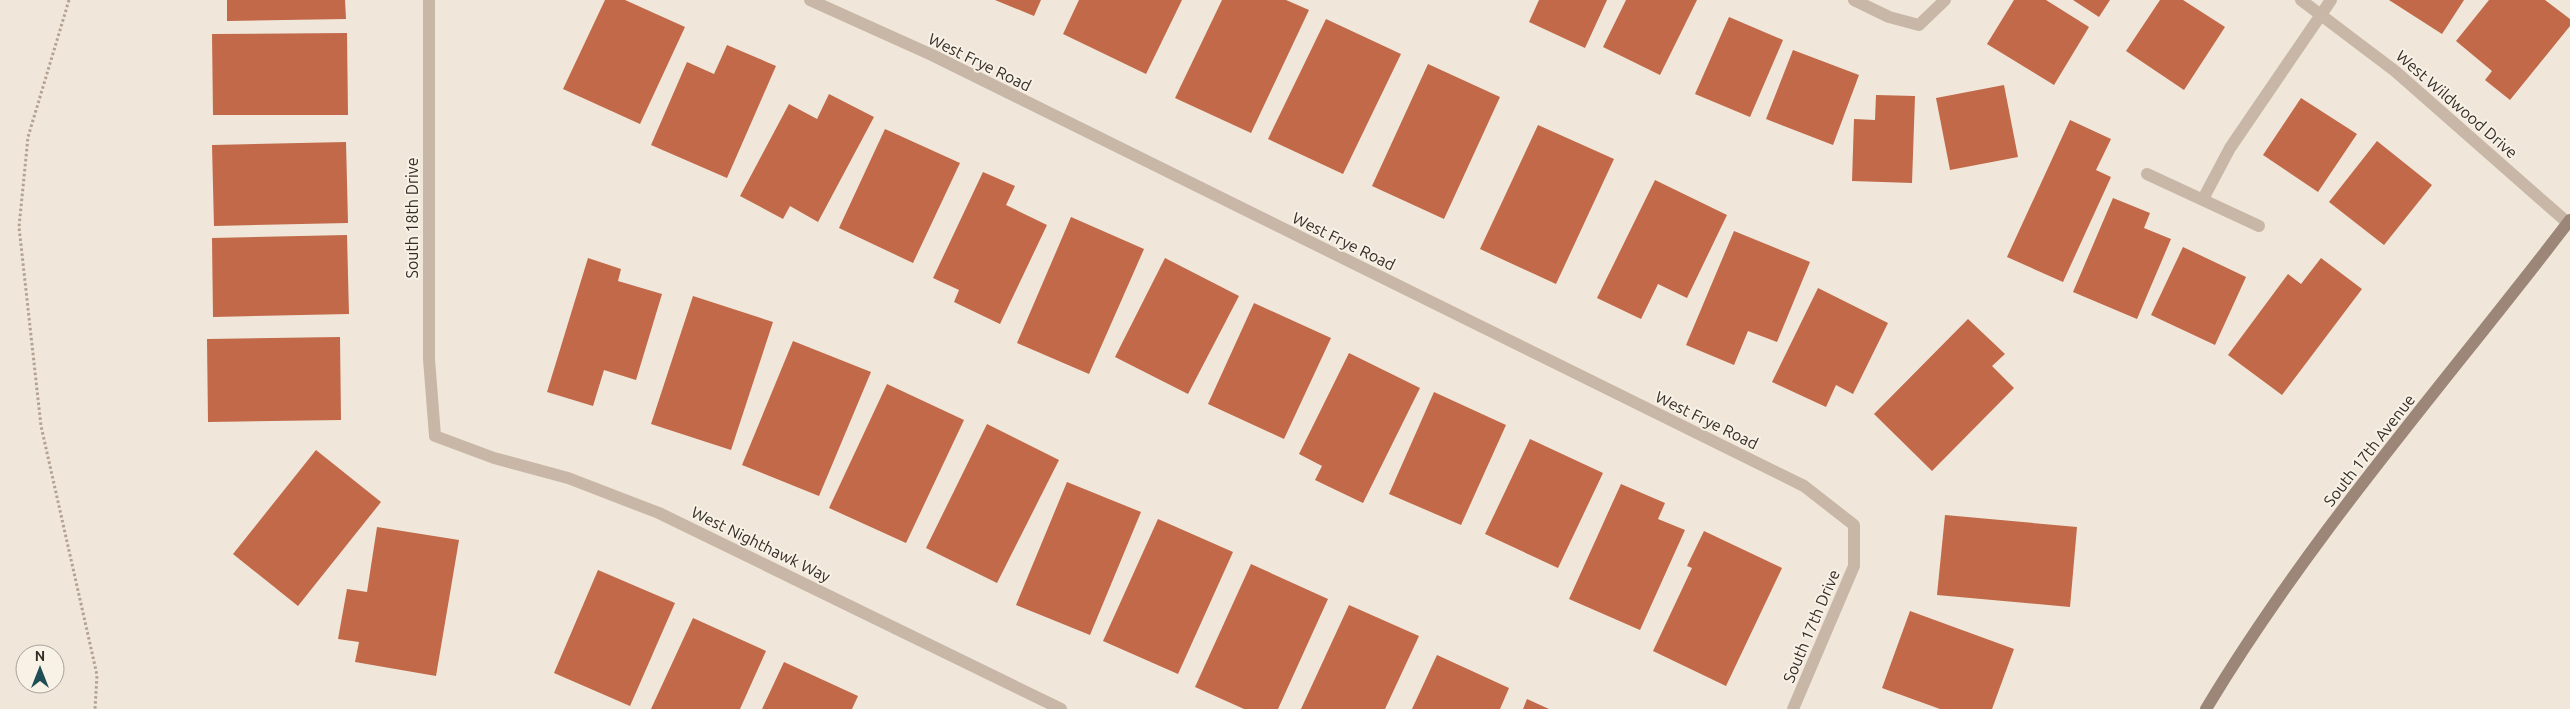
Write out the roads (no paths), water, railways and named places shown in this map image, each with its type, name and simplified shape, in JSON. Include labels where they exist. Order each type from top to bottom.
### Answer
[{"type":"main road","name":"South 17th Avenue","points":[[2206,709],[2246,644],[2371,472],[2569,221]]},
{"type":"street","name":"South 18th Drive","points":[[429,0],[429,359],[436,436]]},
{"type":"street","name":"West Frye Road","points":[[810,0],[932,56],[1804,486],[1854,525]]},
{"type":"street","points":[[1854,0],[1889,17],[1919,24],[1945,0]]},
{"type":"street","name":"West Wildwood Drive","points":[[2301,0],[2396,71],[2569,221]]},
{"type":"street","points":[[2203,199],[2230,148],[2331,0]]},
{"type":"street","points":[[2147,174],[2259,226]]},
{"type":"street","name":"West Nighthawk Way","points":[[436,436],[494,458],[568,478],[659,513],[1061,709]]},
{"type":"street","name":"South 17th Drive","points":[[1793,709],[1854,566],[1854,525]]}]
